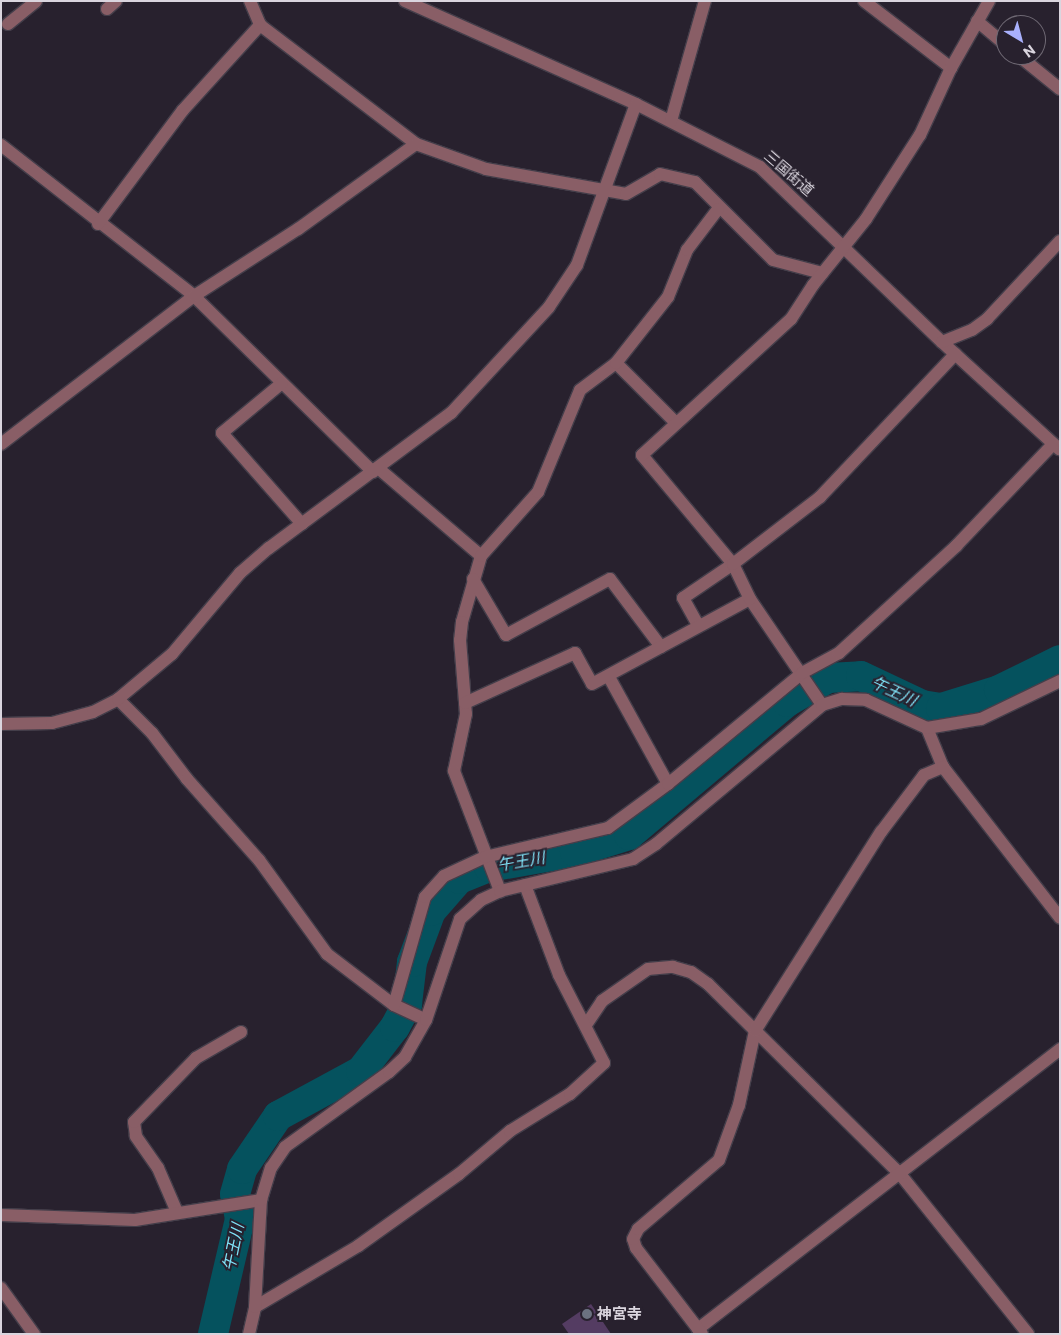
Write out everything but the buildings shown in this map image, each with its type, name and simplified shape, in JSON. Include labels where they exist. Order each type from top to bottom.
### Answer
[{"type":"street","points":[[8,24],[36,1]]},
{"type":"street","points":[[250,1],[260,25],[416,144],[486,169],[606,188],[626,194],[660,174],[695,182],[718,209],[773,260],[822,273]]},
{"type":"street","name":"三国街道","points":[[405,1],[636,104],[760,167],[843,244],[942,342],[1057,447]]},
{"type":"street","points":[[671,121],[705,1]]},
{"type":"street","points":[[864,1],[951,68]]},
{"type":"street","points":[[821,703],[750,600],[733,564],[642,454],[791,319],[843,244],[866,219],[920,135],[951,68],[989,1]]},
{"type":"street","points":[[977,21],[996,37]]},
{"type":"street","points":[[98,224],[184,110],[260,25]]},
{"type":"street","points":[[1030,65],[1060,90]]},
{"type":"street","points":[[1,724],[52,723],[93,712],[118,699],[172,654],[240,573],[302,524],[451,413],[549,307],[576,266],[636,104]]},
{"type":"street","points":[[1,144],[98,224],[194,296],[282,383],[375,470],[481,556]]},
{"type":"street","points":[[1,444],[194,296],[298,229],[416,144]]},
{"type":"street","points":[[499,887],[485,857],[454,771],[465,704],[460,640],[473,579],[481,556],[538,492],[580,390],[616,363],[668,297],[687,250],[718,209]]},
{"type":"street","points":[[942,342],[972,330],[987,319],[1060,240]]},
{"type":"street","points":[[698,625],[683,598],[733,564],[820,497],[955,354]]},
{"type":"street","points":[[616,363],[676,423]]},
{"type":"street","points":[[282,383],[222,433],[302,524]]},
{"type":"street","points":[[394,1005],[425,897],[444,876],[485,857],[608,828],[668,784],[802,673],[839,653],[956,546],[1057,447]]},
{"type":"street","points":[[473,579],[506,635],[610,578],[661,647]]},
{"type":"street","points":[[465,704],[575,653],[592,684],[609,677],[698,625],[750,600]]},
{"type":"street","points":[[609,677],[668,784]]},
{"type":"street","points":[[249,1334],[255,1307],[256,1201],[271,1168],[285,1147],[389,1072],[405,1056],[423,1020],[460,919],[481,900],[499,887],[525,885],[633,859],[656,844],[821,703],[842,699],[866,700],[928,728],[981,719],[1060,681]]},
{"type":"street","points":[[118,699],[152,733],[186,779],[259,860],[327,954],[394,1005],[423,1020]]},
{"type":"street","points":[[928,728],[943,767],[1060,918]]},
{"type":"street","points":[[943,767],[924,775],[881,832],[755,1031],[740,1105],[719,1160],[638,1229],[633,1239],[636,1248],[700,1332],[1060,1049]]},
{"type":"street","points":[[255,1307],[358,1246],[459,1174],[510,1130],[570,1094],[604,1064],[602,1056],[559,975],[525,885]]},
{"type":"street","points":[[586,1025],[602,1001],[648,969],[673,968],[691,972],[708,984],[900,1174],[1028,1334]]},
{"type":"street","points":[[177,1212],[158,1168],[136,1136],[134,1122],[196,1058],[241,1032]]},
{"type":"street","points":[[1,1216],[135,1220],[216,1205],[256,1201]]},
{"type":"street","points":[[1,1288],[34,1334]]},
{"type":"waterway","name":"午王川","points":[[213,1334],[240,1219],[235,1194],[242,1169],[278,1116],[361,1071],[395,1027],[407,1004],[412,962],[431,911],[459,879],[489,867],[575,852],[629,835],[787,702],[828,678],[861,676],[922,705],[941,708],[999,690],[1060,660]]},
{"type":"place","name":"神宮寺","points":[[587,1314]]}]
